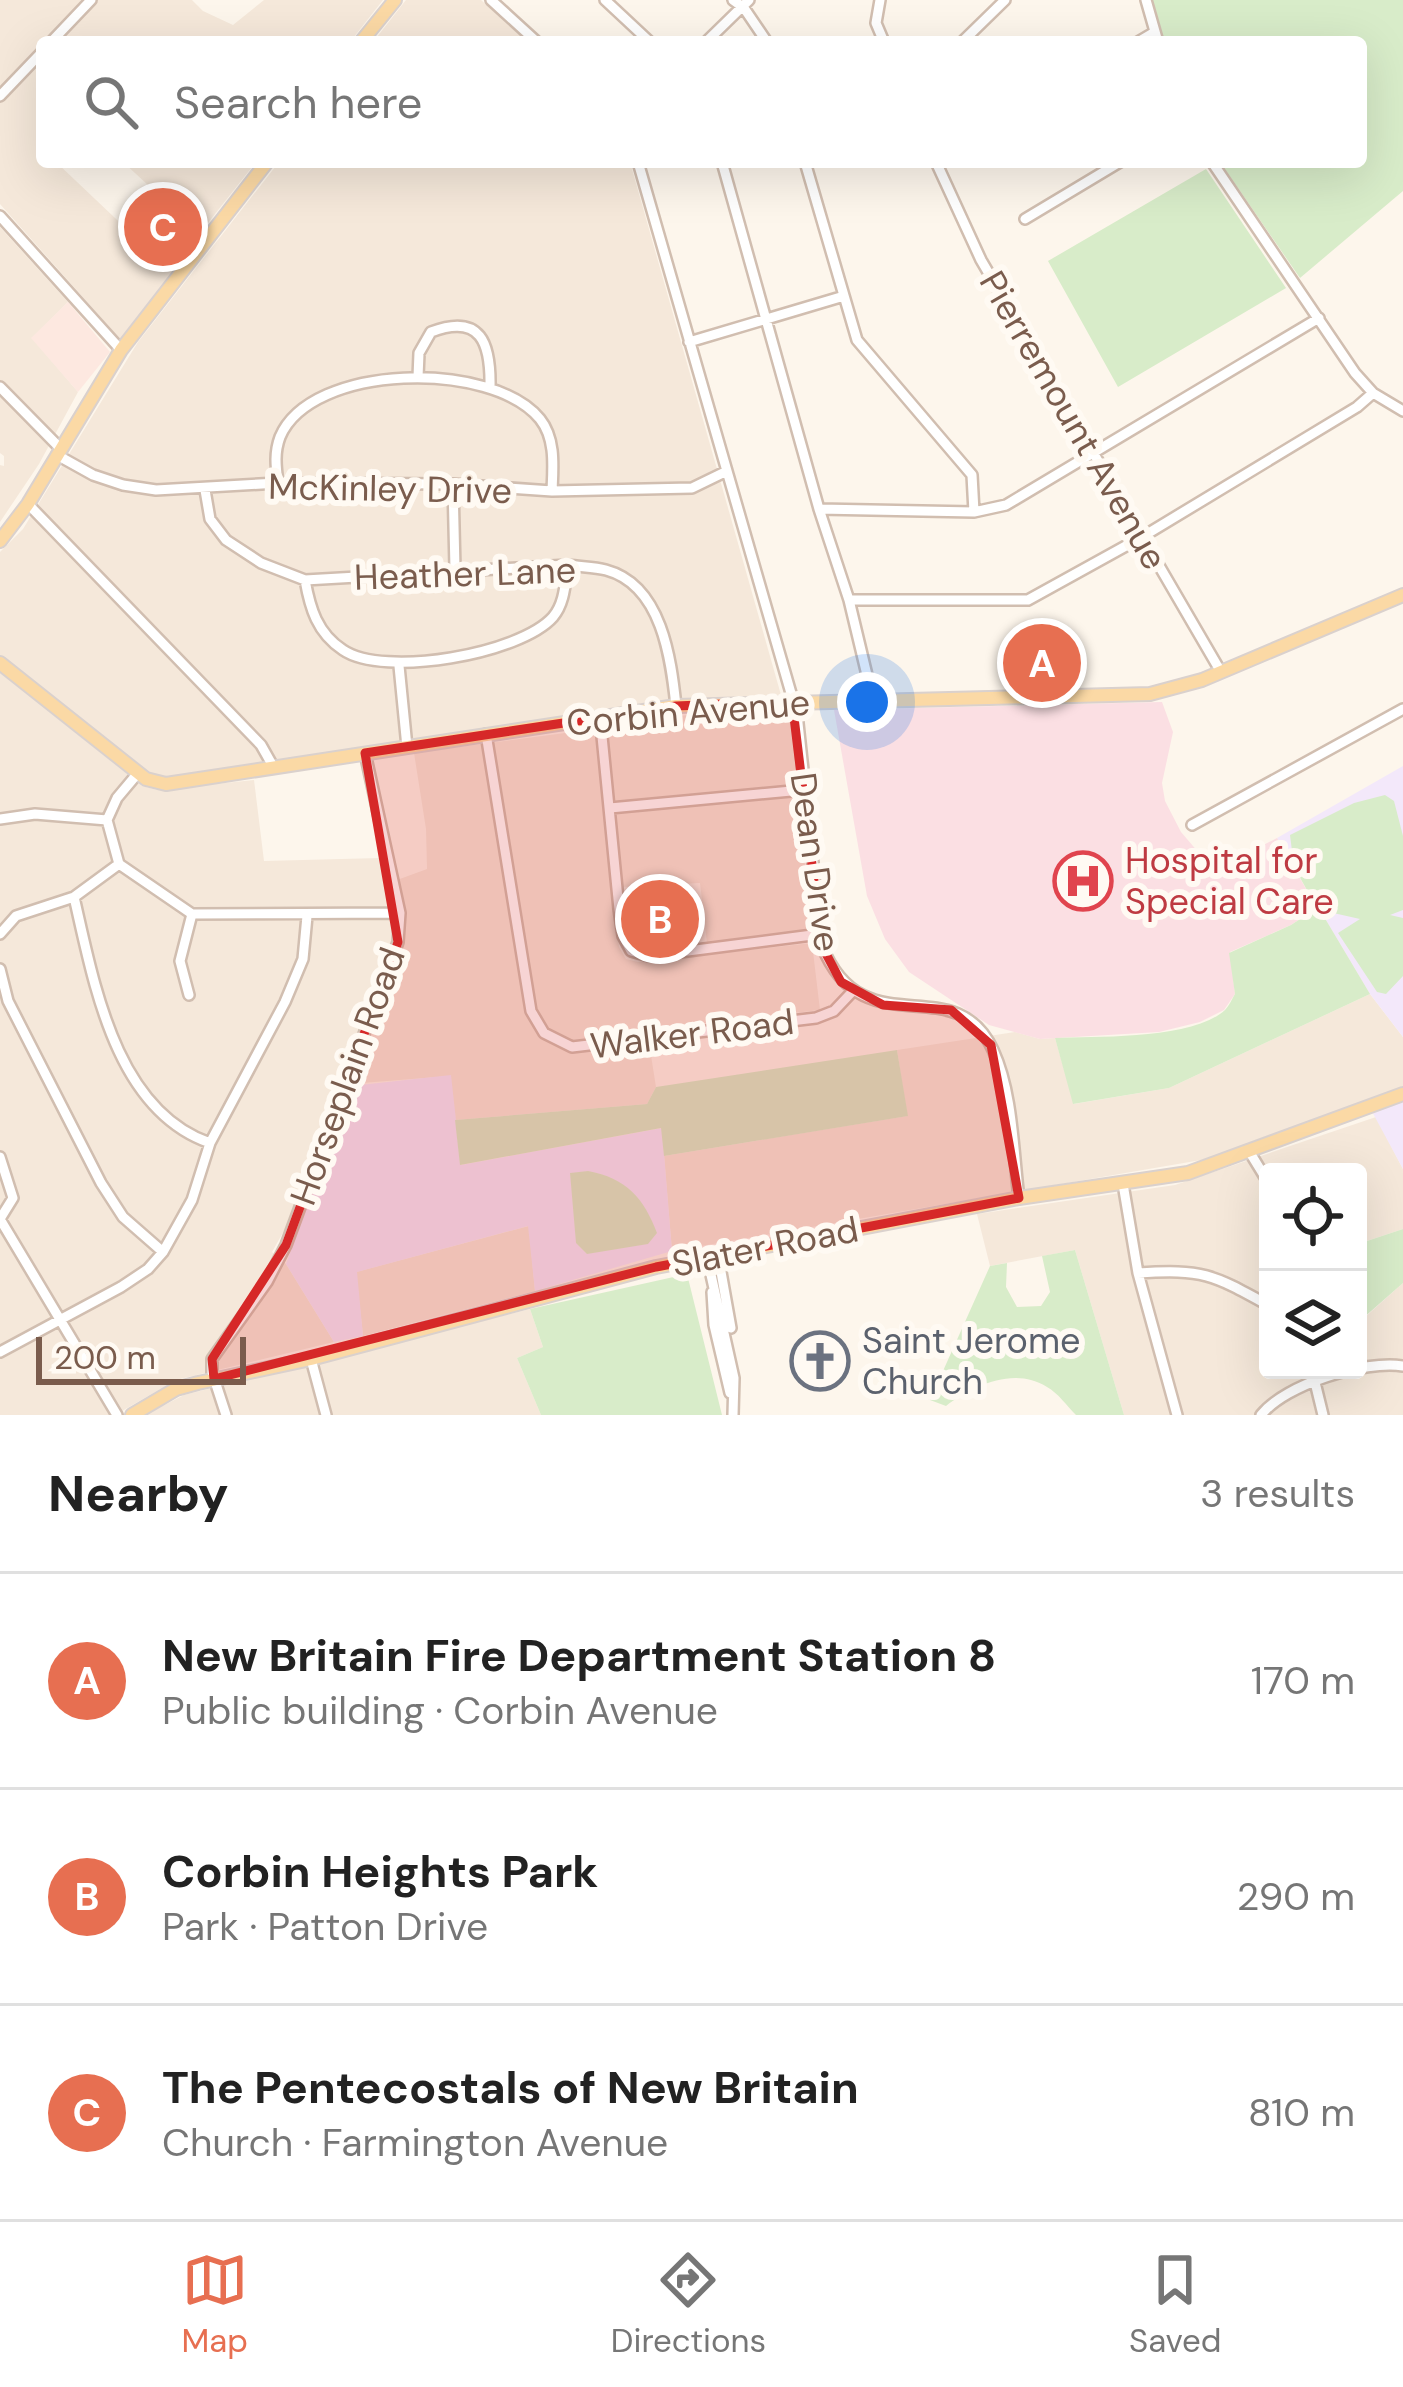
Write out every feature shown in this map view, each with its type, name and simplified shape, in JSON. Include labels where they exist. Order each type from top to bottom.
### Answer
[{"type":"main road","points":[[366,36],[394,0]]},
{"type":"main road","points":[[0,541],[28,504],[121,350],[262,168]]},
{"type":"main road","name":"Corbin Avenue","points":[[138,773],[166,784],[676,706],[1136,695],[1179,688],[1403,595]]},
{"type":"main road","points":[[0,663],[138,773]]},
{"type":"main road","name":"Slater Road","points":[[132,1415],[176,1389],[311,1359],[656,1267],[1019,1198],[1187,1173],[1403,1094]]},
{"type":"street","points":[[57,36],[91,0]]},
{"type":"street","points":[[491,0],[530,36]]},
{"type":"street","points":[[605,0],[644,36]]},
{"type":"street","points":[[733,0],[746,4],[763,36]]},
{"type":"street","points":[[880,0],[876,22],[882,36]]},
{"type":"street","points":[[968,36],[1005,0]]},
{"type":"street","points":[[1146,0],[1156,36]]},
{"type":"street","points":[[712,36],[746,4]]},
{"type":"street","points":[[0,96],[36,58]]},
{"type":"street","name":"Dean Drive","points":[[640,168],[797,714],[820,934],[831,966],[853,992],[884,1005],[920,1004],[951,1010],[971,1022],[991,1045],[1002,1075],[1019,1198]]},
{"type":"street","points":[[724,168],[849,600],[873,700]]},
{"type":"street","points":[[807,168],[857,340],[972,476],[974,512]]},
{"type":"street","name":"Pierremount Avenue","points":[[939,168],[980,260],[1221,672]]},
{"type":"street","points":[[1025,218],[1110,168]]},
{"type":"street","points":[[1216,168],[1372,393],[1403,411]]},
{"type":"street","points":[[0,216],[121,350]]},
{"type":"street","points":[[689,342],[844,296]]},
{"type":"street","points":[[819,509],[974,512],[1006,505],[1319,318]]},
{"type":"street","points":[[418,376],[419,353],[431,332],[453,324],[474,329],[490,352],[490,388]]},
{"type":"street","points":[[278,483],[275,458],[281,435],[297,414],[319,398],[418,376],[490,388],[516,400],[541,420],[554,455],[552,491]]},
{"type":"street","name":"McKinley Drive","points":[[0,387],[59,452],[94,476],[123,485],[205,490],[278,483],[453,484],[552,491],[692,488],[727,472]]},
{"type":"street","points":[[849,600],[1028,600],[1142,537],[1358,407],[1372,393]]},
{"type":"street","points":[[453,484],[455,569]]},
{"type":"street","name":"Heather Lane","points":[[205,490],[210,519],[226,540],[261,563],[305,580],[568,565],[611,571],[638,590],[659,618],[676,706]]},
{"type":"street","points":[[28,504],[261,745],[274,768]]},
{"type":"street","points":[[305,580],[312,616],[344,651],[399,666],[503,646],[532,632],[550,621],[561,605],[568,565]]},
{"type":"street","points":[[399,666],[407,747]]},
{"type":"street","points":[[1192,825],[1403,709]]},
{"type":"street","points":[[600,716],[621,926],[627,945],[636,954],[820,934]]},
{"type":"street","name":"Walker Road","points":[[486,734],[527,993],[535,1020],[550,1037],[572,1047],[802,1020],[834,1011],[853,992]]},
{"type":"street","name":"Horseplain Road","points":[[214,1379],[212,1359],[267,1282],[286,1245],[398,942],[400,913],[365,753]]},
{"type":"street","points":[[138,773],[106,820],[119,864],[192,914],[400,913]]},
{"type":"street","points":[[610,808],[802,790]]},
{"type":"street","points":[[1,814],[106,820]]},
{"type":"street","points":[[0,934],[16,916],[74,897],[119,864]]},
{"type":"street","points":[[74,897],[97,993],[150,1104],[187,1135],[210,1143]]},
{"type":"street","points":[[189,995],[180,961],[192,914]]},
{"type":"street","points":[[0,1352],[121,1287],[163,1252],[192,1200],[210,1143],[285,1002],[303,959],[307,916]]},
{"type":"street","points":[[0,969],[4,1003],[101,1184],[123,1217],[163,1252]]},
{"type":"street","points":[[1249,1151],[1259,1167]]},
{"type":"street","points":[[0,1157],[13,1198],[0,1219],[117,1415]]},
{"type":"street","points":[[1123,1184],[1138,1273],[1177,1415]]},
{"type":"street","points":[[713,1256],[713,1286],[734,1378],[733,1409]]},
{"type":"street","points":[[713,1256],[739,1371],[733,1409]]},
{"type":"street","points":[[1138,1273],[1182,1270],[1215,1275],[1259,1300]]},
{"type":"street","points":[[311,1359],[326,1415]]},
{"type":"street","points":[[1367,1368],[1402,1363]]},
{"type":"street","points":[[214,1379],[226,1415]]},
{"type":"street","points":[[1261,1415],[1307,1379]]},
{"type":"street","points":[[1315,1379],[1323,1415]]},
{"type":"highlighted area","points":[[792,701],[822,946],[841,982],[883,1005],[951,1010],[991,1045],[1019,1198],[656,1267],[214,1379],[212,1359],[286,1245],[398,942],[365,753],[676,706]]},
{"type":"shaded area","points":[[0,0],[192,0],[203,11],[233,25],[264,0],[383,0],[355,36],[36,36],[36,168],[62,168],[173,273],[121,340],[0,204]]},
{"type":"shaded area","points":[[406,0],[481,0],[520,36],[378,36]]},
{"type":"shaded area","points":[[130,168],[251,168],[200,233]]},
{"type":"shaded area","points":[[274,168],[632,168],[781,695],[155,778],[0,657],[0,552],[23,529],[138,342]]},
{"type":"shaded area","points":[[0,227],[68,302],[32,338],[78,392],[39,464],[0,522],[4,456],[0,453]]},
{"type":"shaded area","points":[[68,302],[110,352],[78,392],[31,338]]},
{"type":"shaded area","points":[[0,672],[142,786],[157,790],[254,780],[264,861],[380,858],[386,884],[427,869],[414,753],[595,729],[619,947],[626,959],[638,962],[812,943],[820,1010],[647,1030],[656,1087],[647,1104],[455,1120],[450,1076],[337,1085],[285,1229],[272,1252],[286,1264],[334,1342],[176,1380],[115,1415],[0,1415]]},
{"type":"shaded area","name":"Hospital for Special Care","points":[[1162,702],[1173,732],[1162,783],[1165,801],[1181,832],[1205,860],[1223,866],[1277,838],[1317,908],[1230,952],[1235,994],[1224,1010],[1200,1022],[1159,1032],[1040,1039],[989,1025],[909,972],[885,939],[867,896],[834,710]]},
{"type":"shaded area","points":[[777,708],[791,717],[811,930],[707,943],[700,883],[622,887],[607,727],[616,721]]},
{"type":"shaded area","points":[[1403,766],[1403,1037],[1370,994],[1277,838]]},
{"type":"shaded area","points":[[1370,994],[1403,1037],[1403,1087],[1207,1159],[672,1251],[664,1156],[907,1116],[897,1050],[1015,1032],[1055,1038],[1074,1104],[1169,1088]]},
{"type":"shaded area","points":[[451,1075],[461,1165],[662,1128],[672,1251],[535,1291],[528,1226],[357,1272],[363,1336],[334,1342],[286,1264],[351,1086]]},
{"type":"shaded area","points":[[1403,1094],[1403,1169],[1369,1106]]},
{"type":"shaded area","points":[[1376,1117],[1403,1169],[1403,1229],[1367,1241],[1367,1163],[1259,1163],[1259,1379],[1367,1379],[1367,1315],[1403,1283],[1403,1415],[1124,1415],[1075,1250],[990,1266],[977,1214],[1175,1185]]},
{"type":"shaded area","points":[[529,1226],[535,1291],[363,1336],[356,1272]]},
{"type":"shaded area","points":[[530,1309],[543,1347],[517,1358],[541,1415],[145,1415],[184,1395]]},
{"type":"green space","points":[[1152,0],[1403,0],[1403,191],[1300,278],[1224,168],[1367,168],[1367,36],[1161,36]]},
{"type":"green space","points":[[1206,169],[1286,288],[1118,387],[1048,261]]},
{"type":"green space","points":[[1385,795],[1394,801],[1403,836],[1403,910],[1390,915],[1403,918],[1403,976],[1386,994],[1377,992],[1338,933],[1360,919],[1320,910],[1370,994],[1169,1088],[1073,1104],[1055,1038],[1168,1032],[1210,1020],[1225,1010],[1235,994],[1229,953],[1317,908],[1294,867],[1290,835],[1354,803]]},
{"type":"green space","points":[[688,889],[696,943],[635,950],[627,937],[624,898]]},
{"type":"green space","points":[[897,1050],[908,1116],[664,1156],[661,1128],[460,1165],[455,1120],[647,1104],[656,1087]]},
{"type":"green space","points":[[588,1171],[623,1184],[639,1200],[657,1233],[648,1244],[587,1254],[576,1243],[570,1173]]},
{"type":"green space","points":[[1403,1229],[1403,1283],[1367,1315],[1367,1271],[1367,1241]]},
{"type":"green space","points":[[1075,1250],[1124,1415],[1076,1415],[1051,1390],[1021,1378],[994,1381],[946,1406],[930,1400],[990,1266],[1007,1263],[1006,1287],[1017,1307],[1041,1306],[1050,1292],[1042,1256]]},
{"type":"green space","points":[[687,1274],[722,1415],[541,1415],[517,1358],[543,1347],[530,1309]]},
{"type":"place","name":"The Pentecostals of New Britain","points":[[163,227]]},
{"type":"place","name":"New Britain Fire Department Station 8","points":[[1042,663]]},
{"type":"place","name":"Hospital for Special Care","points":[[1083,881]]},
{"type":"place","name":"Corbin Heights Park","points":[[660,919]]},
{"type":"place","name":"Saint Jerome Church","points":[[820,1361]]}]
